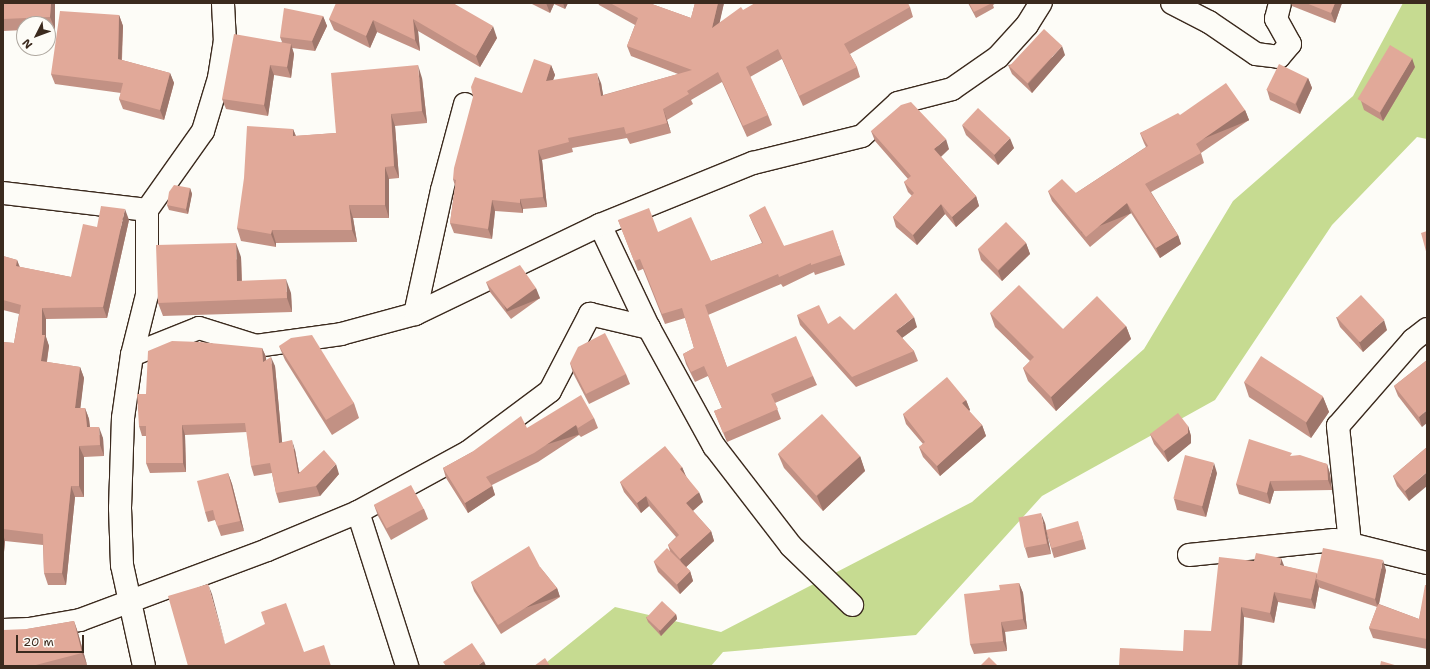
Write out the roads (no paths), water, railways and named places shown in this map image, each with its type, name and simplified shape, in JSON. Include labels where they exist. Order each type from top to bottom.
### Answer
[{"type":"street","points":[[132,355],[199,328],[256,346],[341,334],[415,314],[600,225],[753,163],[862,136],[898,103],[952,89],[998,57],[1027,26],[1041,3]]},
{"type":"street","points":[[1172,3],[1209,22],[1256,54],[1279,57],[1290,44],[1276,19],[1280,3]]},
{"type":"street","points":[[144,666],[122,565],[120,508],[123,418],[132,355],[147,295],[148,210],[204,131],[219,78],[225,42],[224,4]]},
{"type":"street","points":[[415,314],[442,190],[465,104]]},
{"type":"street","points":[[3,193],[148,210]]},
{"type":"street","points":[[600,225],[649,328],[714,446],[791,546],[852,605]]},
{"type":"street","points":[[3,630],[29,629],[80,620],[129,600],[267,550],[358,512],[468,452],[550,391],[590,314],[649,328]]},
{"type":"street","points":[[1350,544],[1338,426],[1414,340],[1427,329]]},
{"type":"street","points":[[358,512],[407,666]]},
{"type":"street","points":[[1189,555],[1334,540],[1427,563]]}]
